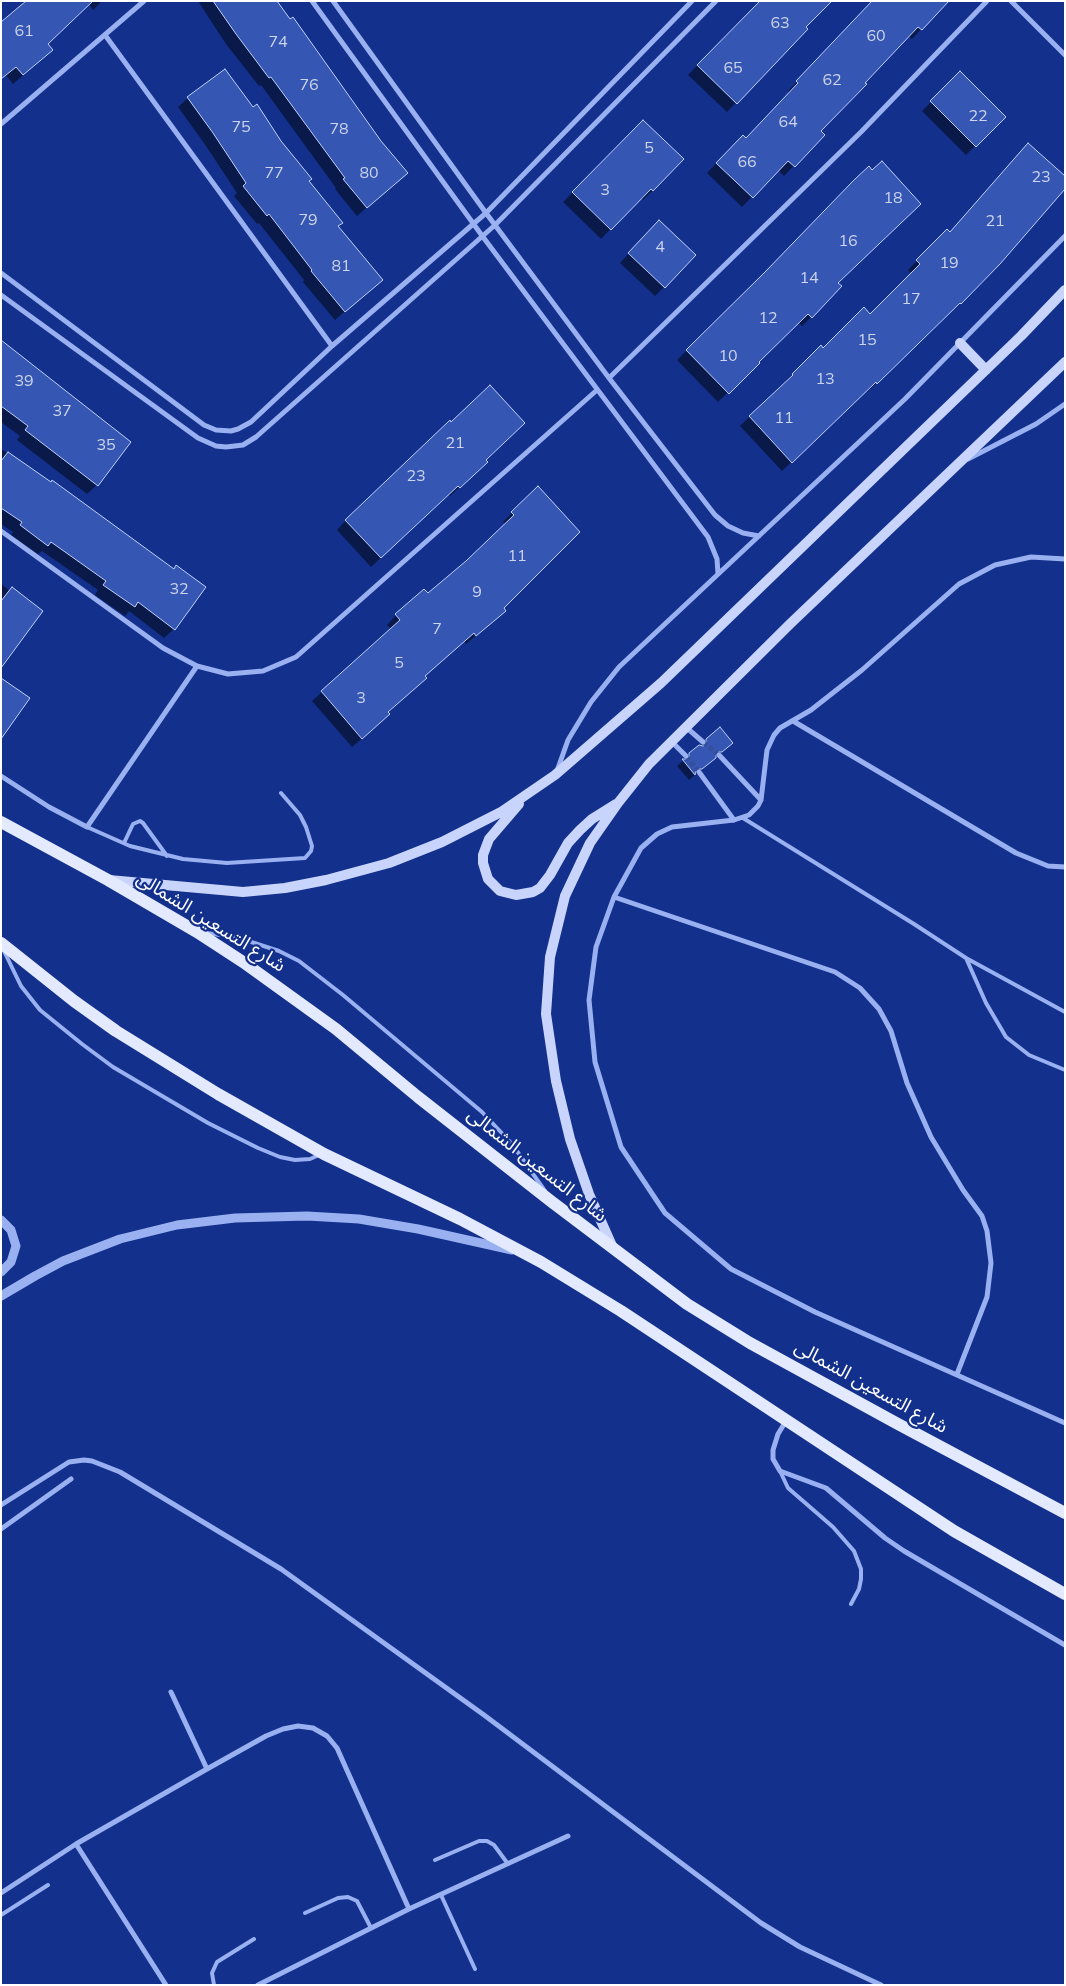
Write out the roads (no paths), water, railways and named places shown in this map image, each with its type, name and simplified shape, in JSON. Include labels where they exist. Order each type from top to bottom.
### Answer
[{"type":"main road","points":[[108,880],[243,892],[285,888],[326,880],[389,863],[472,828],[528,794],[555,775],[700,647],[986,370],[1065,290]]},
{"type":"main road","points":[[960,343],[986,370]]},
{"type":"main road","points":[[614,1248],[589,1194],[570,1138],[556,1081],[546,1014],[550,957],[564,896],[590,843],[618,803],[649,764],[671,741],[1065,362]]},
{"type":"main road","points":[[528,794],[489,839],[482,855],[482,863],[488,879],[500,891],[508,894],[525,895],[540,888],[546,882],[568,843],[580,830],[605,810],[618,803]]},
{"type":"main road","name":"شارع التسعين الشمالى","points":[[1,822],[108,880],[197,932],[243,962],[336,1029],[418,1097],[686,1304],[898,1424],[1065,1513]]},
{"type":"main road","points":[[1,944],[116,1031],[218,1094],[324,1154],[460,1219],[524,1253],[605,1301],[954,1531],[1065,1594]]},
{"type":"street","points":[[1,124],[144,1]]},
{"type":"street","points":[[312,1],[473,224],[708,536],[717,559],[718,574]]},
{"type":"street","points":[[332,1],[486,213],[715,516],[728,526],[743,533],[759,536]]},
{"type":"street","points":[[1,273],[204,425],[216,430],[231,431],[251,422],[332,346],[486,213],[692,1]]},
{"type":"street","points":[[1,295],[198,438],[216,446],[235,447],[256,437],[483,237],[716,1]]},
{"type":"street","points":[[609,378],[861,132],[987,1]]},
{"type":"street","points":[[1010,1],[1065,55]]},
{"type":"street","points":[[104,35],[332,346]]},
{"type":"street","points":[[555,775],[568,740],[591,702],[619,667],[898,405],[1065,236]]},
{"type":"street","points":[[1,530],[163,648],[197,666],[228,674],[263,671],[296,657],[597,390]]},
{"type":"street","points":[[959,464],[1036,424],[1065,404]]},
{"type":"street","points":[[1065,559],[1031,557],[995,565],[959,584],[862,670],[811,710],[780,728],[769,743],[761,800],[754,811],[743,818],[734,820],[672,827],[657,834],[640,848],[614,897],[596,947],[589,1000],[595,1062],[621,1147],[665,1213],[731,1269],[815,1312],[1065,1423]]},
{"type":"street","points":[[1,776],[49,807],[87,827],[197,666]]},
{"type":"street","points":[[793,721],[1016,853],[1048,866],[1065,867]]},
{"type":"street","points":[[686,728],[703,742]]},
{"type":"street","points":[[671,741],[686,756]]},
{"type":"street","points":[[718,755],[761,800]]},
{"type":"street","points":[[699,772],[734,820]]},
{"type":"street","points":[[614,897],[836,972],[860,988],[879,1009],[891,1032],[907,1083],[931,1137],[958,1183],[982,1216],[987,1231],[991,1263],[987,1297],[957,1374]]},
{"type":"street","points":[[1,1296],[63,1261],[120,1239],[177,1225],[235,1218],[307,1216],[359,1219],[524,1253]]},
{"type":"street","points":[[1,1220],[11,1230],[16,1246],[11,1262],[1,1272]]},
{"type":"street","points":[[786,1421],[778,1434],[773,1450],[773,1459],[780,1471],[826,1488],[885,1538],[904,1551],[1065,1645]]},
{"type":"street","points":[[1,1505],[63,1466],[77,1460],[92,1461],[120,1472],[281,1569],[484,1714],[761,1923],[800,1947],[881,1985]]},
{"type":"street","points":[[1,1529],[71,1479]]},
{"type":"street","points":[[171,1692],[207,1769]]},
{"type":"street","points":[[1,1893],[76,1844],[207,1769],[283,1729],[298,1726],[313,1728],[327,1736],[337,1748],[409,1909]]},
{"type":"street","points":[[258,1985],[409,1909],[568,1836]]},
{"type":"street","points":[[76,1844],[166,1985]]},
{"type":"lane","points":[[87,827],[124,843],[167,856],[227,863],[305,858],[311,851],[312,846],[306,826],[300,815],[281,793]]},
{"type":"lane","points":[[743,818],[966,958],[1065,1012]]},
{"type":"lane","points":[[124,843],[134,824],[140,821],[167,856]]},
{"type":"lane","points":[[197,932],[238,938],[279,951],[299,961],[343,994],[496,1126],[526,1162],[552,1202]]},
{"type":"lane","points":[[1,944],[13,973],[30,999],[61,1028],[114,1067],[208,1123],[280,1157],[302,1159],[324,1154]]},
{"type":"lane","points":[[966,958],[986,1003],[1006,1037],[1029,1055],[1065,1070]]},
{"type":"lane","points":[[780,1471],[788,1488],[833,1527],[854,1551],[861,1569],[861,1579],[859,1589],[851,1604]]},
{"type":"lane","points":[[435,1860],[479,1841],[487,1841],[494,1845],[508,1864]]},
{"type":"lane","points":[[1,1914],[48,1885]]},
{"type":"lane","points":[[441,1895],[475,1969]]},
{"type":"lane","points":[[305,1913],[338,1898],[348,1897],[357,1901],[371,1928]]},
{"type":"lane","points":[[214,1985],[212,1973],[217,1962],[254,1939]]},
{"type":"tunnel","points":[[703,742],[719,755]]},
{"type":"tunnel","points":[[686,756],[699,772]]}]
